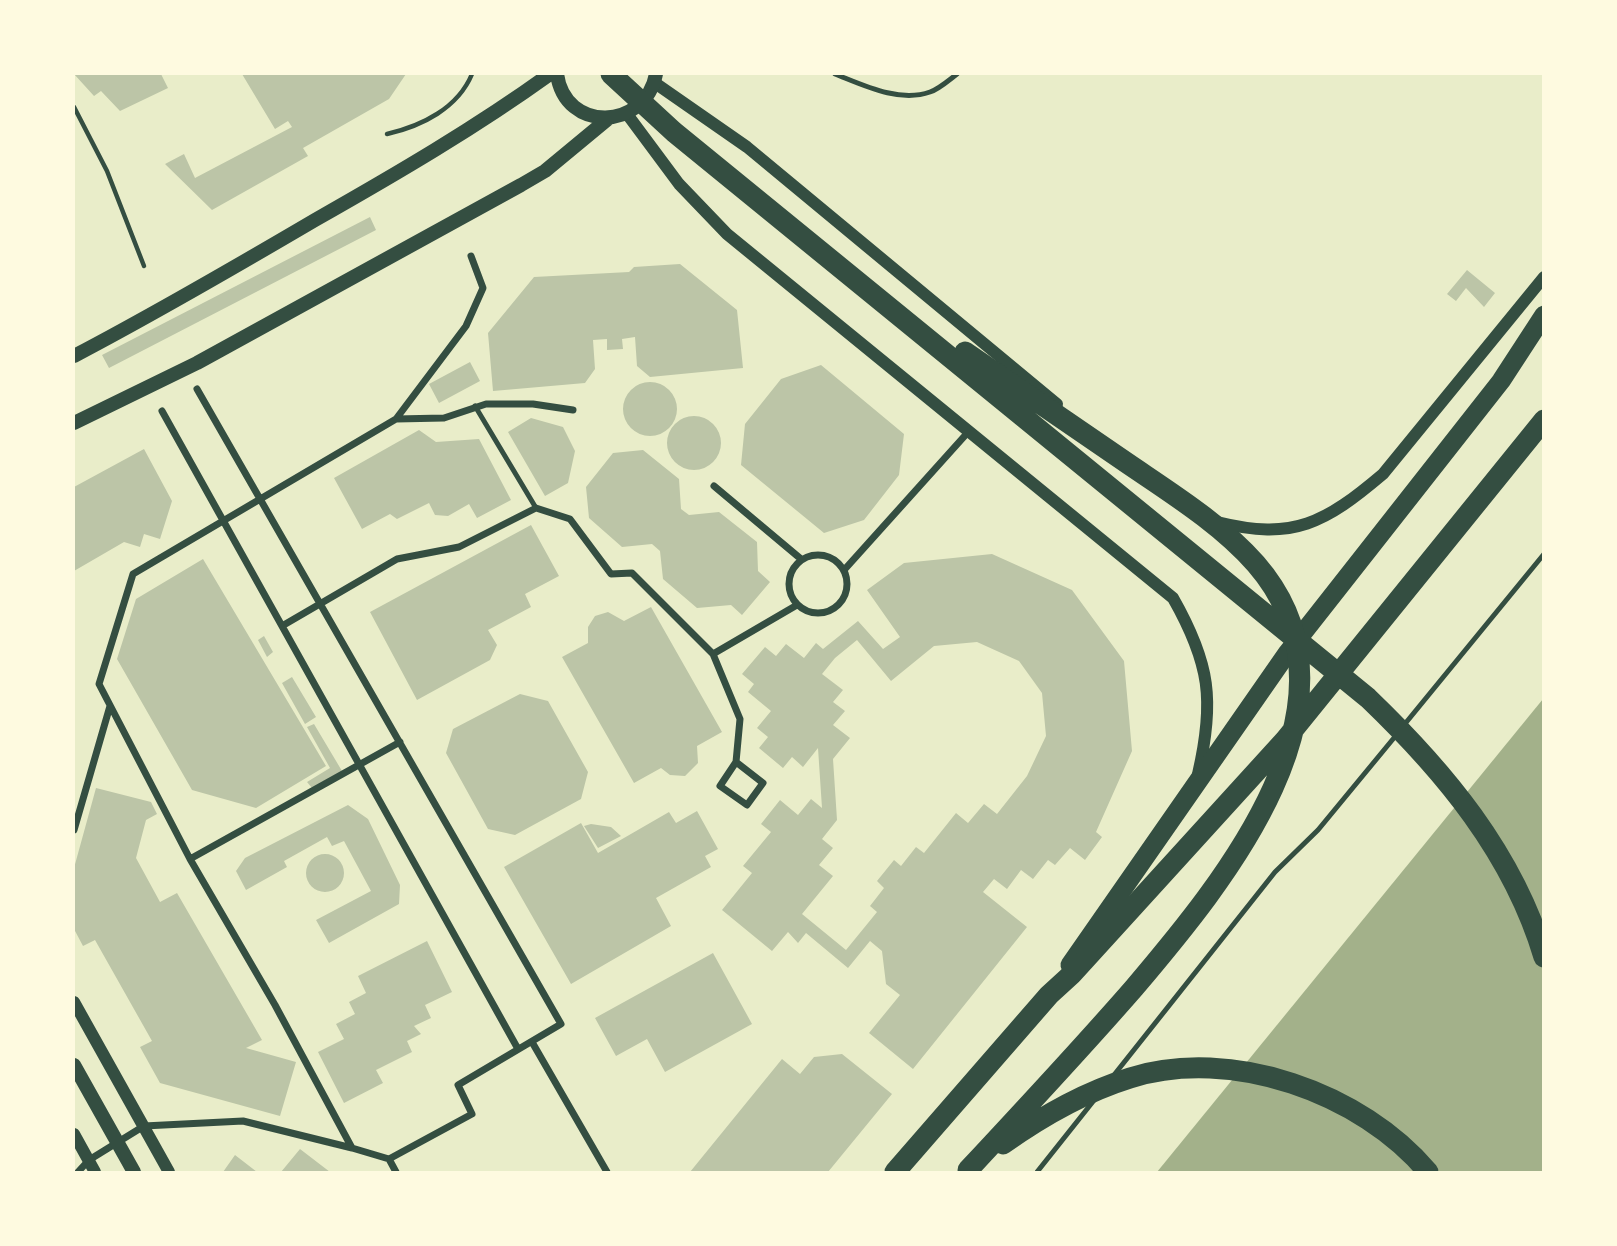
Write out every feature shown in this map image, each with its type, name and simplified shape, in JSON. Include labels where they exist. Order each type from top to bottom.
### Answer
[{"type":"highway","points":[[611,74],[674,132],[1368,698],[1432,763],[1474,816],[1505,865],[1534,925],[1544,957]]},
{"type":"highway","points":[[624,74],[920,321],[1376,687],[1449,761],[1514,851],[1544,912]]},
{"type":"highway","points":[[895,1172],[1049,995],[1288,652],[1501,381],[1544,316]]},
{"type":"highway","points":[[920,321],[1170,492],[1257,565],[1273,588],[1288,620],[1297,650],[1299,679],[1289,746],[1254,829],[1174,940],[1082,1048],[966,1171]]},
{"type":"highway","points":[[1049,995],[1072,974],[1284,740],[1544,420]]},
{"type":"highway","points":[[966,1171],[1020,1133],[1076,1100],[1130,1078],[1174,1069],[1222,1070],[1268,1077],[1312,1091],[1350,1107],[1387,1130],[1428,1172]]},
{"type":"main road","points":[[74,356],[170,306],[386,179],[487,119],[551,74]]},
{"type":"main road","points":[[558,74],[569,102],[594,117],[609,118],[627,114],[649,96],[655,78]]},
{"type":"main road","points":[[74,423],[197,363],[545,171],[609,118]]},
{"type":"main road","points":[[74,1066],[134,1172]]},
{"type":"street","points":[[655,78],[747,147],[1172,499],[1203,518],[1239,527],[1296,528],[1324,518],[1352,500],[1383,474],[1544,277]]},
{"type":"street","points":[[627,114],[679,184],[727,234],[1173,598],[1195,636],[1208,689],[1207,734],[1195,789]]},
{"type":"street","points":[[352,1148],[275,1005],[190,859],[99,684],[133,574],[396,419],[466,326],[484,288],[471,256]]},
{"type":"street","points":[[197,389],[561,1024],[458,1085],[472,1114],[389,1159]]},
{"type":"street","points":[[396,419],[444,418],[475,406],[533,404],[572,410]]},
{"type":"street","points":[[162,411],[518,1049]]},
{"type":"street","points":[[845,569],[970,430]]},
{"type":"street","points":[[714,486],[801,559]]},
{"type":"street","points":[[282,625],[397,559],[459,547],[536,508],[570,519],[611,575],[632,573],[713,654],[740,719],[736,762],[720,786],[747,805],[763,783],[736,762]]},
{"type":"street","points":[[817,554],[833,558],[845,569],[848,586],[842,602],[829,612],[812,613],[797,605],[789,590],[790,573],[801,559],[817,554]]},
{"type":"street","points":[[713,654],[797,605]]},
{"type":"street","points":[[74,830],[110,706]]},
{"type":"street","points":[[190,859],[400,742]]},
{"type":"street","points":[[74,1002],[169,1172]]},
{"type":"street","points":[[532,1042],[607,1172]]},
{"type":"street","points":[[78,1172],[89,1160],[144,1126],[243,1122],[389,1159],[397,1172]]},
{"type":"street","points":[[74,1134],[95,1172]]},
{"type":"lane","points":[[835,74],[875,89],[914,96],[932,92],[957,74]]},
{"type":"lane","points":[[475,406],[536,508]]},
{"type":"lane","points":[[1037,1172],[1275,872],[1318,830],[1544,554]]},
{"type":"path","points":[[387,134],[406,129],[448,107],[466,88],[472,74]]},
{"type":"path","points":[[74,107],[107,171],[144,266]]},
{"type":"shaded area","points":[[1543,699],[1543,1172],[1157,1172]]},
{"type":"building","points":[[74,74],[161,74],[168,88],[120,111],[101,91],[94,96]]},
{"type":"building","points":[[242,74],[406,74],[389,99],[303,148],[308,156],[212,210],[165,164],[184,154],[195,178],[292,127],[288,121],[275,129]]},
{"type":"building","points":[[370,217],[376,230],[109,368],[102,355]]},
{"type":"building","points":[[680,264],[737,310],[743,368],[650,377],[637,366],[635,337],[622,339],[623,349],[607,350],[607,339],[593,340],[595,369],[585,383],[493,391],[488,333],[534,277],[629,272],[634,267]]},
{"type":"building","points":[[1467,270],[1495,293],[1484,307],[1466,288],[1456,301],[1447,294]]},
{"type":"building","points":[[470,362],[480,381],[439,403],[429,384]]},
{"type":"building","points":[[821,365],[904,434],[899,475],[864,520],[824,533],[741,465],[745,424],[781,379]]},
{"type":"building","points":[[650,382],[669,390],[677,409],[669,428],[650,436],[631,428],[623,409],[631,390]]},
{"type":"building","points":[[694,416],[713,424],[721,443],[713,462],[694,470],[675,462],[667,443],[675,424]]},
{"type":"building","points":[[531,418],[563,427],[575,451],[568,483],[545,496],[508,432]]},
{"type":"building","points":[[419,430],[436,442],[479,439],[511,500],[477,518],[469,504],[448,516],[435,515],[429,503],[397,519],[390,514],[362,529],[334,478]]},
{"type":"building","points":[[144,449],[172,501],[160,539],[144,534],[140,547],[124,542],[74,571],[74,487]]},
{"type":"building","points":[[643,450],[679,479],[681,509],[689,515],[719,512],[757,542],[758,571],[770,582],[742,615],[731,605],[697,608],[663,579],[660,551],[652,544],[622,547],[589,518],[586,487],[613,453]]},
{"type":"building","points":[[531,525],[559,576],[525,594],[531,607],[488,630],[497,645],[490,660],[417,700],[370,612]]},
{"type":"building","points":[[992,554],[1072,590],[1124,661],[1132,751],[1096,832],[1102,837],[1085,860],[1070,848],[1055,865],[1048,860],[1033,879],[1021,870],[1007,889],[994,879],[983,892],[1027,927],[913,1069],[869,1033],[900,995],[886,984],[882,951],[870,941],[848,968],[806,933],[798,943],[788,932],[772,951],[722,910],[752,873],[743,866],[771,832],[761,824],[780,800],[798,815],[811,799],[822,808],[818,748],[803,767],[792,757],[783,768],[759,748],[768,737],[757,728],[771,711],[748,692],[754,684],[742,674],[765,647],[776,656],[786,644],[804,658],[816,643],[823,649],[858,621],[883,649],[900,637],[867,590],[904,563]],"holes":[[[857,640],[891,681],[934,646],[977,642],[1019,661],[1042,693],[1046,736],[1027,776],[997,814],[984,804],[968,823],[956,813],[924,853],[916,847],[901,866],[894,860],[877,881],[884,888],[870,906],[877,912],[846,950],[802,914],[833,876],[819,865],[833,848],[822,839],[837,820],[833,759],[850,738],[833,725],[845,711],[833,702],[843,690],[822,674],[835,658]]]},
{"type":"building","points":[[203,559],[326,766],[256,808],[192,790],[117,659],[136,599]]},
{"type":"building","points":[[651,607],[722,732],[697,746],[698,763],[685,776],[670,775],[661,768],[634,783],[562,657],[588,643],[588,627],[595,616],[608,612],[624,621]]},
{"type":"building","points":[[264,636],[273,652],[267,657],[258,640]]},
{"type":"building","points":[[292,677],[316,717],[305,724],[282,683]]},
{"type":"building","points":[[520,694],[548,701],[588,772],[581,799],[515,835],[488,829],[446,753],[453,729]]},
{"type":"building","points":[[314,724],[342,771],[312,788],[307,782],[330,768],[307,727]]},
{"type":"building","points":[[96,788],[151,802],[157,814],[146,820],[136,858],[160,902],[177,893],[262,1040],[246,1048],[296,1062],[280,1116],[160,1083],[140,1047],[152,1041],[95,940],[83,946],[74,929],[74,868]]},
{"type":"building","points":[[348,805],[368,819],[400,885],[399,904],[329,943],[316,920],[371,891],[344,841],[332,846],[327,837],[284,861],[287,867],[246,890],[236,871],[245,858]]},
{"type":"building","points":[[697,811],[718,849],[705,856],[711,867],[656,898],[671,926],[571,984],[504,867],[581,823],[598,853],[669,812],[676,823]]},
{"type":"building","points":[[591,824],[611,827],[621,836],[598,848],[584,826]]},
{"type":"building","points":[[325,854],[339,859],[344,873],[339,887],[325,892],[311,887],[306,873],[311,859]]},
{"type":"building","points":[[427,941],[452,992],[425,1005],[431,1018],[414,1026],[421,1034],[407,1041],[412,1052],[376,1070],[383,1083],[344,1103],[318,1052],[344,1039],[336,1024],[355,1014],[349,1002],[366,993],[358,976]]},
{"type":"building","points":[[713,953],[752,1024],[665,1072],[647,1039],[616,1056],[595,1018]]},
{"type":"building","points":[[842,1054],[892,1094],[828,1172],[690,1172],[782,1059],[800,1074],[814,1057]]},
{"type":"building","points":[[300,1149],[330,1172],[281,1172]]},
{"type":"building","points":[[235,1155],[257,1172],[223,1172]]}]
